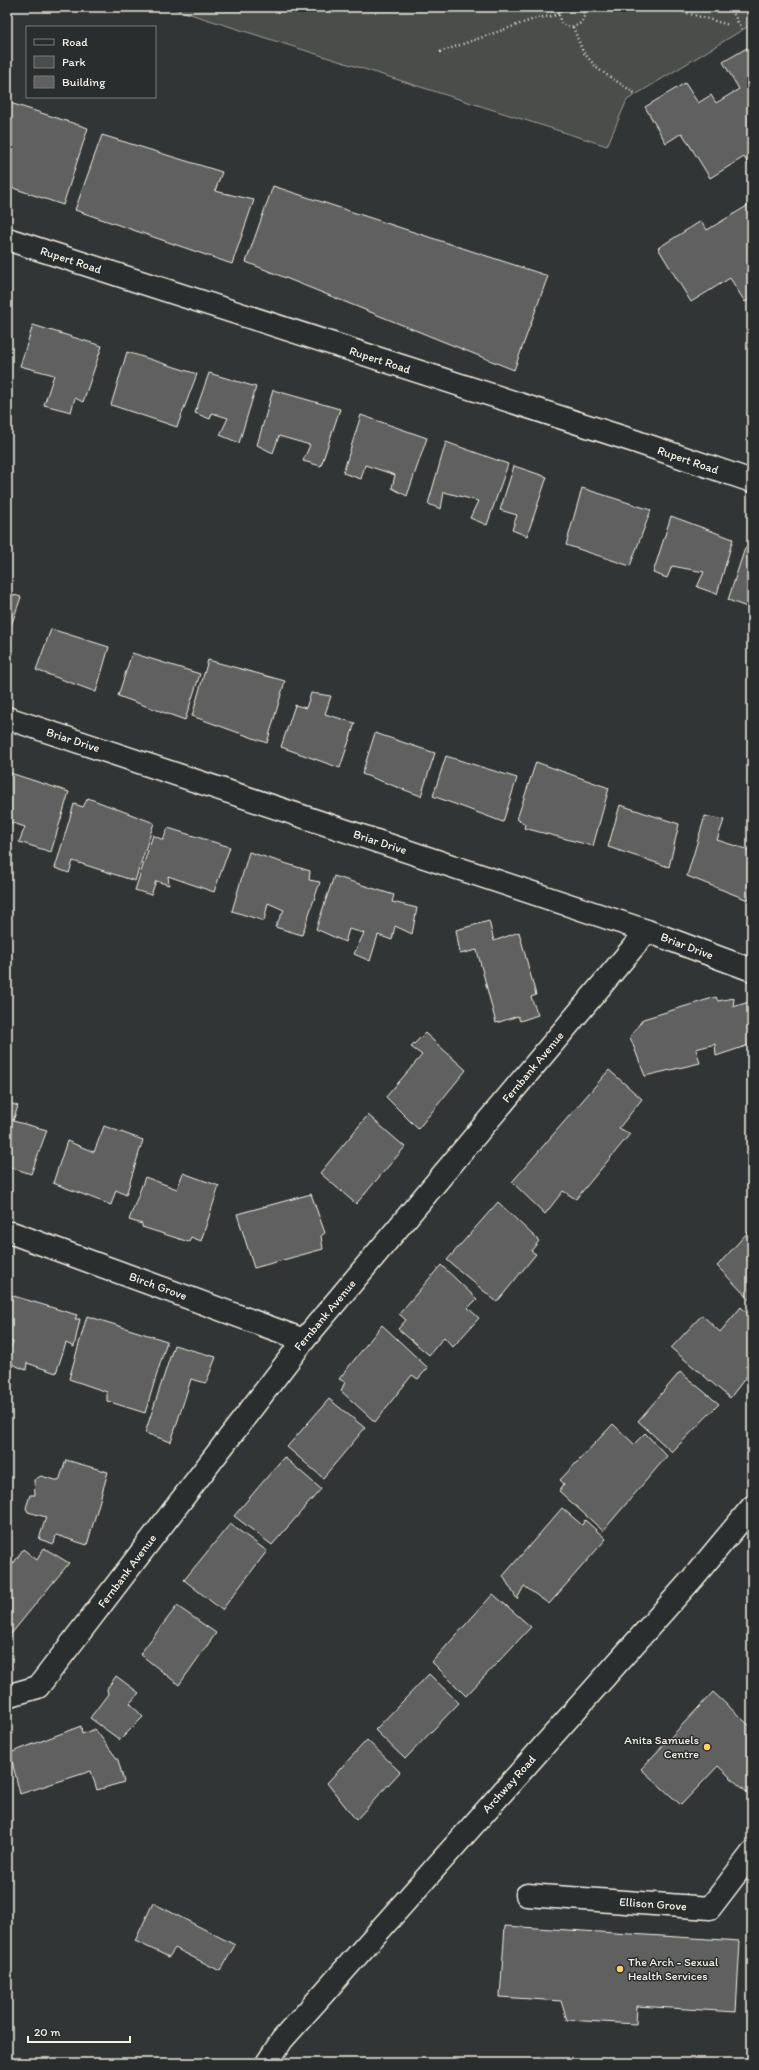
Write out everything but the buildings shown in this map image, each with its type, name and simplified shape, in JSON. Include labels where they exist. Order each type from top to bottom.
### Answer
[{"type":"street","name":"Rupert Road","points":[[7,239],[634,441],[752,482]]},
{"type":"street","name":"Briar Drive","points":[[7,718],[647,930],[752,970]]},
{"type":"street","name":"Fernbank Avenue","points":[[7,1696],[38,1687],[304,1340],[647,930]]},
{"type":"street","name":"Birch Grove","points":[[12,1232],[304,1340]]},
{"type":"street","name":"Archway Road","points":[[267,2063],[282,2040],[686,1585],[752,1507]]},
{"type":"street","name":"Ellison Grove","points":[[527,1895],[710,1908],[752,1853]]},
{"type":"path","points":[[561,7],[559,15],[561,22],[573,27],[583,52],[598,69],[636,94]]},
{"type":"path","points":[[573,27],[577,26],[583,20],[584,11],[582,8],[639,7]]},
{"type":"path","points":[[648,7],[680,11],[728,25]]},
{"type":"path","points":[[730,7],[742,30]]},
{"type":"path","points":[[440,52],[537,18],[559,15]]},
{"type":"green space","points":[[168,7],[752,7],[752,24],[627,100],[607,146]]},
{"type":"place","name":"Anita Samuels Centre","points":[[707,1747]]},
{"type":"place","name":"The Arch - Sexual Health Services","points":[[620,1969]]}]
